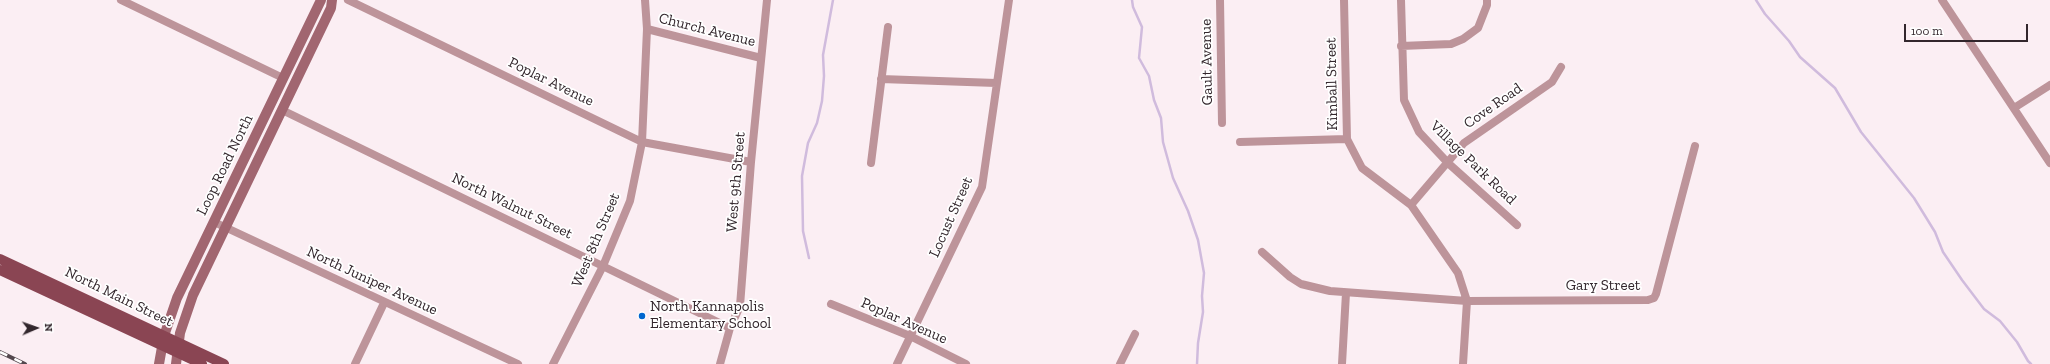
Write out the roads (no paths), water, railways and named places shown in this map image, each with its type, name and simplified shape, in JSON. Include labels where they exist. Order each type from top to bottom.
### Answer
[{"type":"main road","name":"Loop Road North","points":[[159,364],[163,341],[177,298],[321,0]]},
{"type":"main road","name":"Loop Road North","points":[[176,364],[178,348],[190,301],[331,8],[332,0]]},
{"type":"main road","name":"North Main Street","points":[[0,259],[163,341],[178,348],[224,364]]},
{"type":"main road","points":[[0,270],[163,341]]},
{"type":"main road","points":[[178,348],[202,364]]},
{"type":"street","points":[[120,0],[283,78]]},
{"type":"street","name":"Poplar Avenue","points":[[348,0],[642,142],[751,162]]},
{"type":"street","name":"West 8th Street","points":[[553,364],[603,266],[630,201],[642,142],[647,29],[644,0]]},
{"type":"street","name":"West 9th Street","points":[[720,364],[730,328],[740,306],[751,162],[767,0]]},
{"type":"street","name":"Locust Street","points":[[897,364],[963,230],[982,186],[988,157],[996,83],[1009,0]]},
{"type":"street","name":"Gault Avenue","points":[[1220,0],[1222,123]]},
{"type":"street","name":"Kimball Street","points":[[1344,0],[1348,139],[1362,168],[1411,205],[1458,273],[1467,301],[1462,364]]},
{"type":"street","name":"Village Park Road","points":[[1401,0],[1401,46],[1404,100],[1419,132],[1448,163],[1517,225]]},
{"type":"street","points":[[1401,46],[1451,44],[1463,39],[1478,28],[1487,5],[1487,0]]},
{"type":"street","points":[[1942,0],[2050,163]]},
{"type":"street","points":[[871,163],[888,27]]},
{"type":"street","name":"Church Avenue","points":[[647,29],[761,58]]},
{"type":"street","name":"Cove Road","points":[[1411,205],[1464,144],[1552,82],[1561,67]]},
{"type":"street","points":[[881,79],[996,83]]},
{"type":"street","points":[[2014,108],[2050,85]]},
{"type":"street","name":"North Walnut Street","points":[[282,110],[730,328]]},
{"type":"street","points":[[1240,142],[1348,139]]},
{"type":"street","name":"Gary Street","points":[[1467,301],[1642,301],[1654,298],[1695,146]]},
{"type":"street","name":"North Juniper Avenue","points":[[214,222],[384,303],[518,364]]},
{"type":"street","points":[[1262,252],[1301,284],[1346,293],[1467,301]]},
{"type":"street","points":[[1342,364],[1346,293]]},
{"type":"street","points":[[355,364],[384,303]]},
{"type":"street","name":"Poplar Avenue","points":[[831,304],[910,336],[966,364]]},
{"type":"street","points":[[1120,364],[1135,334]]},
{"type":"waterway","points":[[809,258],[803,231],[802,176],[808,143],[817,123],[822,101],[824,76],[823,55],[833,0]]},
{"type":"waterway","points":[[1132,0],[1133,7],[1142,27],[1139,58],[1149,76],[1154,100],[1161,118],[1163,142],[1173,178],[1188,211],[1198,240],[1204,273],[1202,296],[1203,312],[1198,343],[1197,364]]},
{"type":"waterway","points":[[1756,0],[1765,14],[1789,41],[1800,57],[1835,88],[1861,132],[1914,198],[1935,232],[1943,252],[1962,280],[1984,309],[2000,321],[2017,342],[2031,364]]},
{"type":"railway","points":[[0,352],[25,364]]},
{"type":"place","name":"North Kannapolis Elementary School","points":[[642,316]]}]
